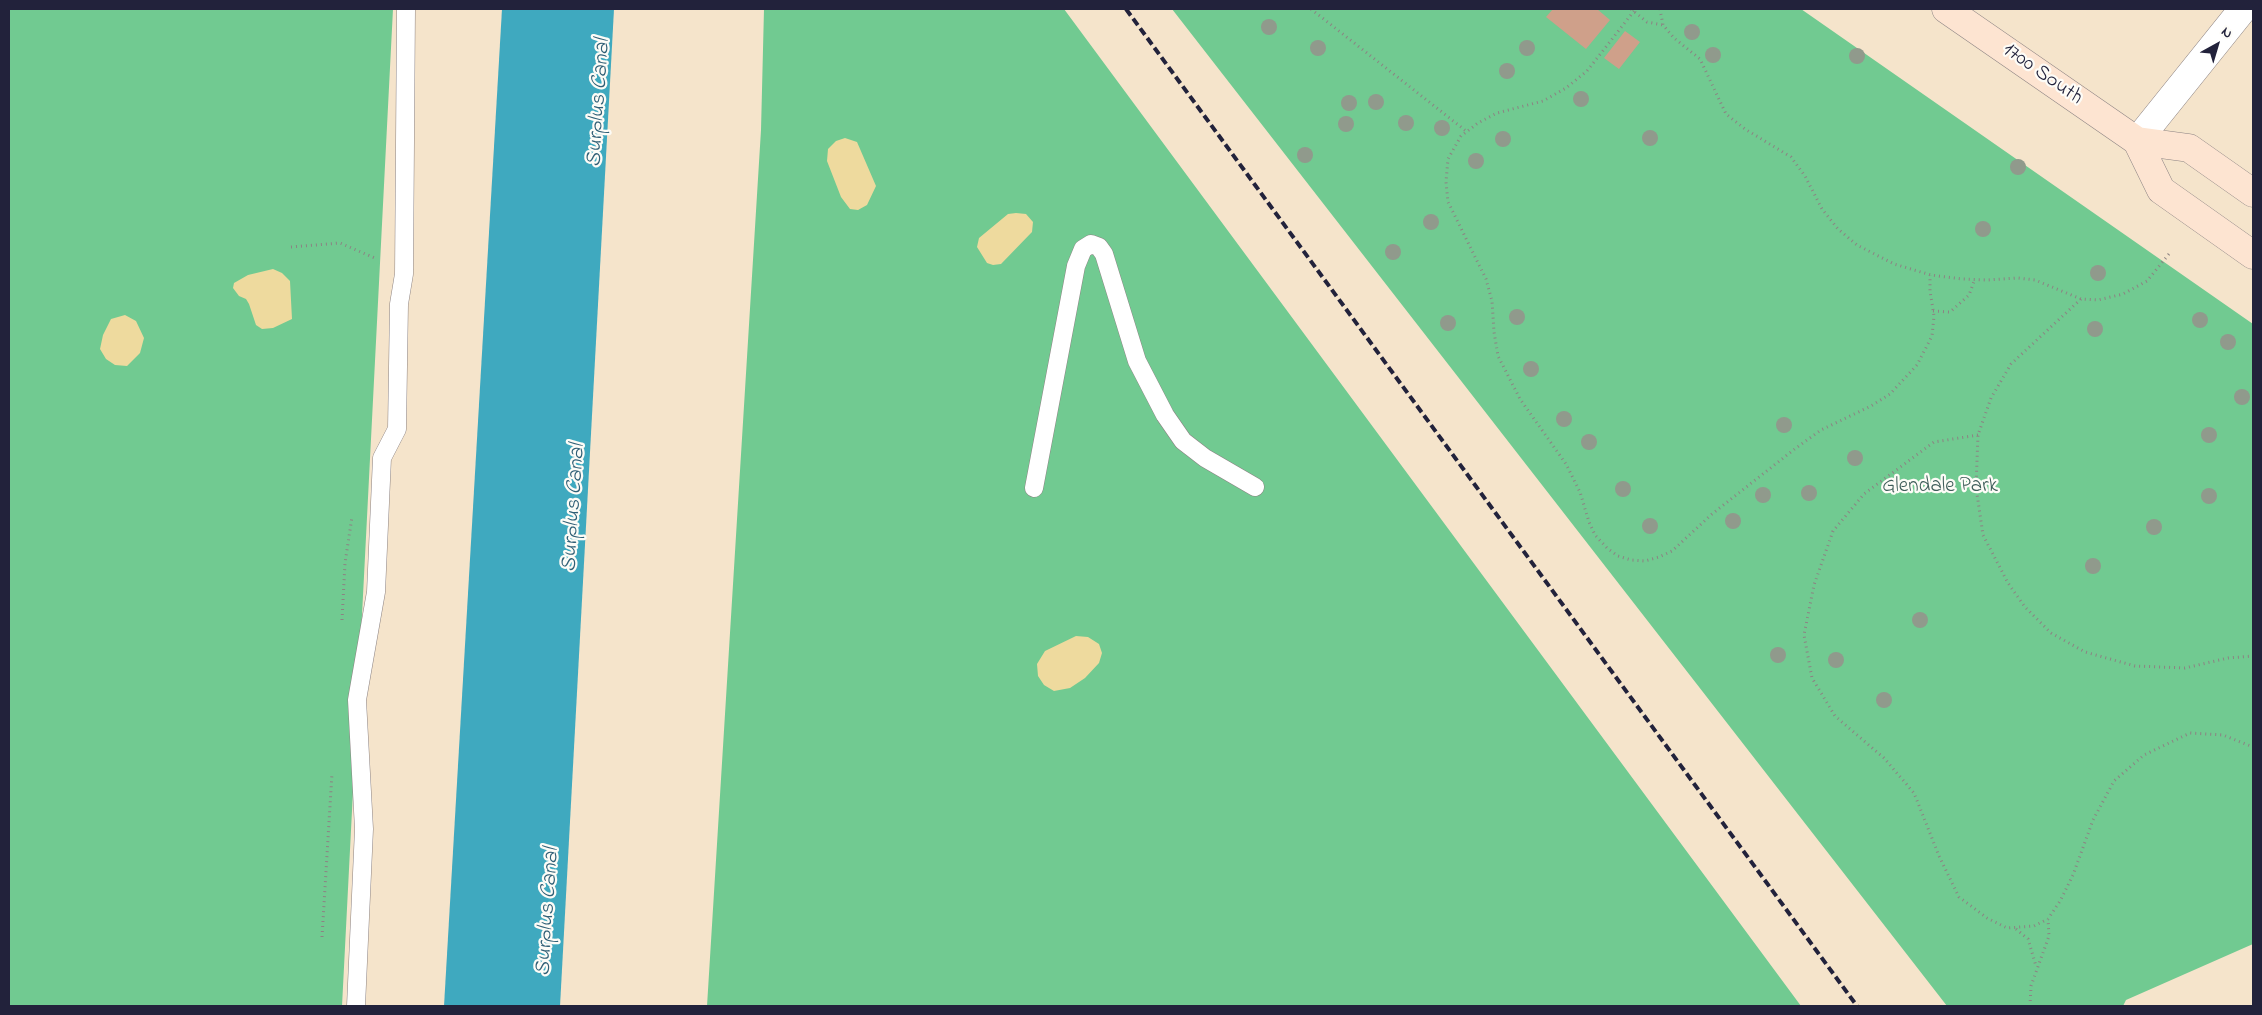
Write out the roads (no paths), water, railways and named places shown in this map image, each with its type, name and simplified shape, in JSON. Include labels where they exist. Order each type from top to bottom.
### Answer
[{"type":"street","name":"1700 South","points":[[1946,9],[2137,141],[2189,148],[2253,193]]},
{"type":"street","points":[[2137,141],[2243,9]]},
{"type":"street","name":"1700 South","points":[[2137,141],[2161,190],[2253,255]]},
{"type":"lane","points":[[356,1006],[364,828],[357,700],[376,592],[382,458],[397,429],[399,304],[404,274],[406,9]]},
{"type":"lane","points":[[1034,488],[1076,266],[1083,249],[1091,244],[1099,247],[1104,254],[1138,360],[1165,415],[1183,441],[1205,458],[1256,487]]},
{"type":"water","name":"Surplus Canal","points":[[502,9],[614,9],[560,1006],[444,1006]]},
{"type":"railway","points":[[1126,9],[1857,1006]]},
{"type":"park label","name":"Glendale Park","points":[[1940,488]]}]
